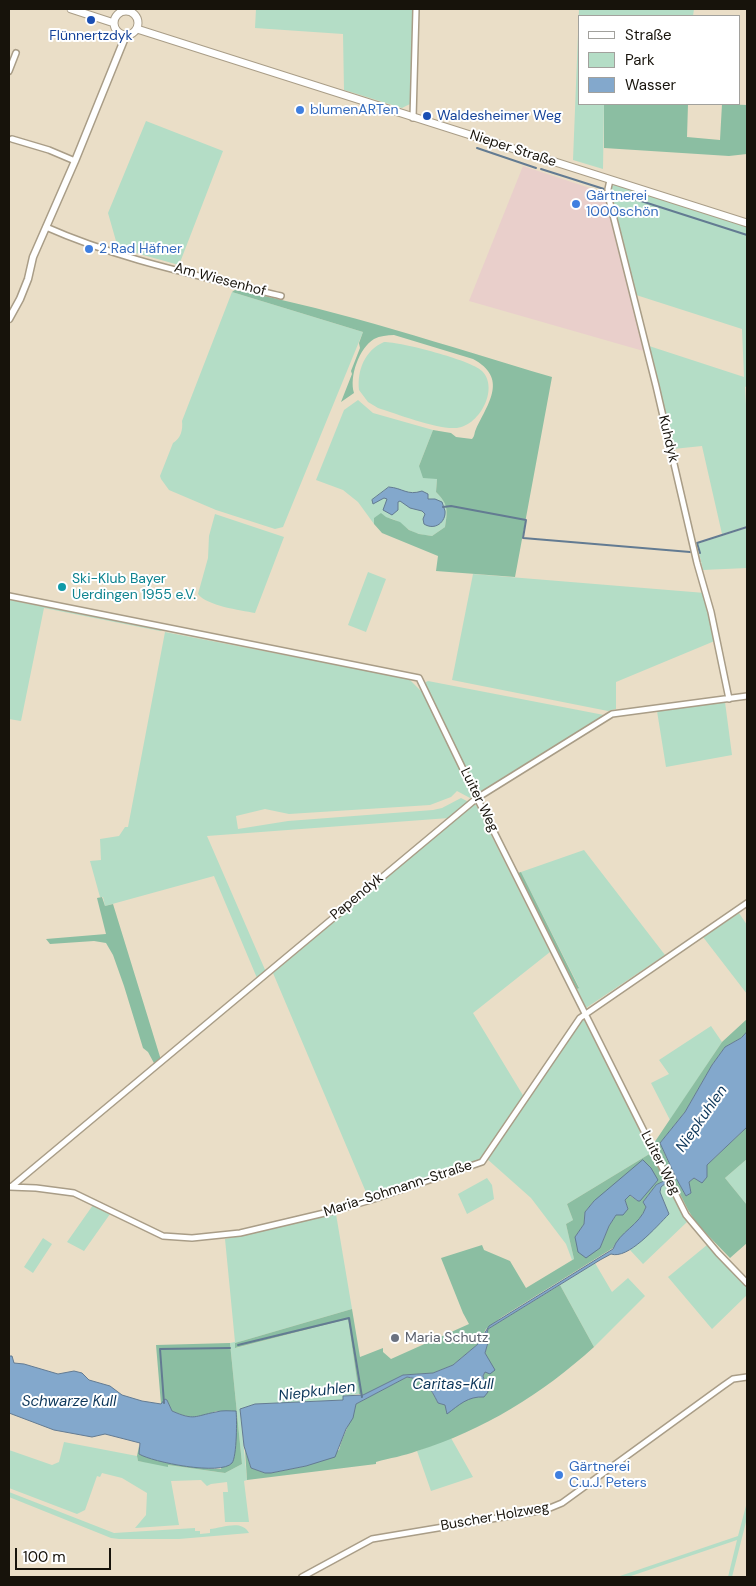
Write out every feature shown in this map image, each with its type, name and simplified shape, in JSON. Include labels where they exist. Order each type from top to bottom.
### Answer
[{"type":"main road","points":[[71,9],[114,22],[119,32],[126,35],[137,29],[138,22],[136,16],[128,10],[117,15],[114,22]]},
{"type":"main road","name":"Nieper Straße","points":[[137,29],[747,223]]},
{"type":"street","points":[[413,118],[416,9]]},
{"type":"street","points":[[9,319],[15,310],[28,279],[33,257],[75,161],[126,35]]},
{"type":"street","points":[[9,72],[16,53]]},
{"type":"street","points":[[12,139],[49,150],[75,161]]},
{"type":"street","name":"Kuhdyk","points":[[610,180],[608,189],[609,199],[656,386],[697,563],[711,612],[729,699]]},
{"type":"street","name":"Am Wiesenhof","points":[[46,227],[83,242],[281,296]]},
{"type":"street","name":"Luiter Weg","points":[[9,596],[419,678],[686,1215],[718,1253],[747,1282]]},
{"type":"street","name":"Papendyk","points":[[10,1187],[477,798],[612,714],[747,696]]},
{"type":"street","name":"Maria-Sohmann-Straße","points":[[10,1187],[74,1193],[163,1236],[192,1238],[240,1233],[374,1199],[482,1162],[585,1013],[747,903]]},
{"type":"street","name":"Buscher Holzweg","points":[[302,1577],[372,1539],[546,1510],[562,1503],[733,1379],[747,1377]]},
{"type":"shaded area","points":[[523,166],[608,194],[647,352],[469,301]]},
{"type":"green space","points":[[256,9],[413,9],[410,104],[402,108],[344,90],[343,34],[255,28]]},
{"type":"green space","points":[[579,9],[694,9],[693,15],[579,15]]},
{"type":"green space","points":[[578,34],[578,105],[604,105],[603,169],[573,160]]},
{"type":"green space","points":[[604,105],[688,105],[687,137],[720,140],[722,105],[747,105],[747,154],[729,156],[604,148]]},
{"type":"green space","points":[[146,121],[223,151],[179,265],[118,248],[108,213]]},
{"type":"green space","points":[[616,184],[747,226],[747,386],[745,387],[747,526],[722,534],[702,446],[673,449],[646,345],[744,377],[742,329],[633,294],[612,193],[610,193],[612,186]]},
{"type":"green space","points":[[235,290],[315,308],[434,341],[552,377],[515,577],[436,571],[438,556],[382,533],[374,524],[374,518],[381,513],[419,534],[432,536],[445,527],[446,508],[443,500],[436,492],[437,479],[423,478],[419,466],[433,430],[451,433],[456,437],[473,438],[490,400],[492,391],[493,382],[484,366],[473,359],[394,335],[381,336],[374,339],[364,349],[354,371],[354,393],[341,402],[352,374],[351,371],[360,348],[359,343],[363,332],[232,292]]},
{"type":"green space","points":[[232,292],[363,332],[283,527],[275,529],[216,510],[169,490],[160,476],[173,443],[181,434],[182,421]]},
{"type":"green space","points":[[384,342],[435,352],[464,362],[482,371],[487,379],[489,388],[484,406],[478,415],[464,426],[447,428],[427,424],[378,408],[368,402],[359,390],[359,375],[367,355]]},
{"type":"green space","points":[[358,400],[373,413],[433,430],[419,466],[437,479],[436,492],[445,504],[447,516],[445,527],[432,536],[414,532],[396,521],[385,517],[374,518],[374,524],[358,502],[343,490],[316,480],[344,410]]},
{"type":"green space","points":[[215,514],[284,537],[255,613],[209,602],[198,594],[208,558],[209,536]]},
{"type":"green space","points":[[747,528],[747,568],[703,570],[697,544]]},
{"type":"green space","points":[[368,572],[386,579],[366,632],[348,625]]},
{"type":"green space","points":[[473,574],[705,593],[717,640],[616,682],[616,709],[608,711],[452,680]]},
{"type":"green space","points":[[9,600],[164,630],[160,631],[44,608],[21,721],[9,719]]},
{"type":"green space","points":[[165,632],[410,680],[422,692],[473,796],[470,798],[457,791],[451,797],[430,805],[289,814],[265,809],[236,816],[238,829],[288,821],[433,810],[442,808],[461,798],[469,802],[449,818],[207,836],[266,972],[257,978],[214,876],[105,906],[103,897],[100,897],[90,861],[101,860],[100,839],[119,836],[125,827],[128,827]]},
{"type":"green space","points":[[428,681],[604,715],[478,793],[425,686]]},
{"type":"green space","points":[[725,702],[732,755],[666,767],[657,711]]},
{"type":"green space","points":[[475,803],[550,952],[473,1013],[524,1097],[480,1161],[368,1197],[273,973]]},
{"type":"green space","points":[[584,850],[665,955],[586,1008],[577,989],[579,987],[521,872]]},
{"type":"green space","points":[[521,872],[579,988],[577,989],[518,873]]},
{"type":"green space","points":[[102,897],[105,906],[113,904],[161,1060],[155,1065],[148,1052],[143,1048],[124,986],[113,955],[106,943],[94,941],[50,944],[46,939],[106,934],[97,898]]},
{"type":"green space","points":[[739,913],[747,925],[747,994],[703,937]]},
{"type":"green space","points":[[583,1018],[651,1153],[567,1204],[573,1220],[566,1224],[574,1259],[572,1260],[566,1244],[531,1198],[486,1158]]},
{"type":"green space","points":[[747,1019],[747,1032],[741,1038],[725,1047],[712,1065],[685,1112],[660,1143],[674,1175],[671,1178],[654,1143],[722,1042]]},
{"type":"green space","points":[[711,1026],[722,1042],[670,1120],[651,1083],[669,1074],[659,1060]]},
{"type":"green space","points":[[747,1127],[747,1159],[725,1178],[747,1205],[747,1243],[730,1258],[697,1224],[673,1180],[676,1178],[686,1196],[691,1193],[689,1182],[694,1178],[702,1182],[707,1177],[707,1165]]},
{"type":"green space","points":[[651,1153],[665,1181],[656,1185],[643,1202],[646,1207],[639,1219],[616,1242],[613,1248],[502,1317],[486,1329],[478,1344],[453,1365],[433,1373],[403,1375],[363,1395],[359,1394],[348,1319],[235,1348],[235,1343],[352,1309],[360,1357],[383,1348],[383,1352],[391,1359],[469,1324],[441,1258],[482,1245],[484,1250],[510,1261],[526,1288],[574,1259],[566,1224],[573,1220],[567,1204]],"holes":[[[658,1180],[638,1201],[629,1195],[625,1200],[628,1209],[616,1215],[600,1248],[575,1237],[584,1224],[585,1212],[594,1201]]]},
{"type":"green space","points":[[747,1159],[747,1205],[725,1178]]},
{"type":"green space","points":[[487,1178],[492,1185],[494,1199],[467,1214],[458,1194]]},
{"type":"green space","points":[[666,1183],[687,1222],[643,1264],[630,1250],[669,1214],[660,1192],[661,1187]]},
{"type":"green space","points":[[93,1205],[110,1214],[84,1251],[67,1242]]},
{"type":"green space","points":[[336,1214],[352,1309],[235,1343],[236,1348],[348,1319],[359,1394],[343,1396],[343,1400],[255,1404],[240,1409],[247,1480],[244,1481],[249,1522],[225,1522],[223,1492],[228,1492],[227,1482],[207,1486],[201,1480],[171,1481],[179,1525],[135,1528],[146,1515],[147,1493],[122,1478],[102,1473],[100,1477],[97,1476],[85,1510],[77,1514],[9,1488],[9,1450],[52,1465],[59,1462],[64,1442],[137,1456],[138,1461],[225,1473],[242,1464],[230,1343],[235,1342],[225,1239]]},
{"type":"green space","points":[[43,1238],[52,1244],[33,1273],[24,1267]]},
{"type":"green space","points":[[707,1245],[747,1285],[747,1295],[712,1329],[668,1277]]},
{"type":"green space","points":[[595,1263],[612,1292],[628,1278],[645,1296],[594,1347],[560,1285]]},
{"type":"green space","points":[[560,1285],[594,1347],[554,1380],[511,1409],[442,1442],[376,1462],[376,1464],[247,1480],[245,1450],[251,1468],[265,1473],[306,1466],[339,1450],[356,1404],[407,1377],[419,1380],[427,1385],[438,1403],[445,1405],[447,1413],[464,1400],[488,1392],[483,1377],[485,1372],[494,1370],[485,1353],[489,1339],[488,1329]]},
{"type":"green space","points":[[230,1343],[242,1464],[225,1473],[168,1465],[168,1467],[138,1461],[139,1446],[139,1454],[158,1460],[189,1466],[221,1469],[235,1419],[237,1419],[217,1411],[190,1417],[172,1411],[166,1399],[161,1404],[156,1345]]},
{"type":"green space","points":[[451,1438],[473,1477],[431,1491],[417,1451]]},
{"type":"green space","points":[[9,1492],[114,1533],[195,1528],[195,1531],[200,1531],[200,1534],[210,1533],[210,1529],[237,1525],[242,1526],[249,1533],[179,1539],[111,1538],[9,1497]]},
{"type":"green space","points":[[747,1502],[747,1518],[732,1577],[728,1577],[737,1540],[628,1577],[617,1577],[738,1536]]},
{"type":"water","points":[[389,487],[412,493],[422,491],[428,494],[428,499],[442,502],[445,511],[444,519],[436,526],[428,526],[424,524],[425,514],[422,511],[410,508],[400,501],[398,502],[398,510],[392,515],[383,510],[387,499],[384,498],[373,504],[372,500]]},
{"type":"water","name":"Niepkuhlen","points":[[747,1032],[747,1127],[707,1165],[707,1177],[702,1183],[694,1178],[689,1182],[691,1193],[686,1196],[660,1143],[685,1112],[712,1065],[725,1047],[741,1038]]},
{"type":"water","points":[[643,1160],[651,1168],[658,1180],[640,1201],[630,1195],[625,1200],[628,1209],[623,1215],[616,1215],[600,1248],[586,1258],[578,1252],[575,1237],[584,1224],[585,1212],[594,1201]]},
{"type":"water","name":"Caritas-Kull","points":[[665,1181],[666,1183],[661,1187],[660,1192],[669,1214],[642,1241],[626,1252],[611,1254],[600,1260],[488,1329],[489,1339],[485,1353],[495,1370],[490,1374],[485,1372],[483,1376],[488,1392],[484,1397],[468,1400],[447,1414],[445,1405],[438,1403],[427,1385],[419,1380],[407,1377],[356,1404],[353,1418],[346,1429],[335,1457],[306,1466],[271,1473],[251,1468],[244,1446],[240,1409],[255,1404],[343,1400],[343,1396],[363,1395],[403,1375],[433,1373],[453,1365],[478,1344],[489,1326],[613,1249],[620,1238],[639,1219],[646,1207],[643,1202],[656,1185]]},
{"type":"water","name":"Schwarze Kull","points":[[9,1356],[12,1356],[14,1363],[58,1374],[74,1371],[82,1373],[89,1380],[110,1386],[122,1395],[142,1401],[161,1404],[165,1399],[172,1411],[185,1416],[194,1417],[221,1411],[236,1411],[234,1459],[232,1463],[225,1467],[215,1468],[171,1464],[139,1454],[140,1443],[105,1434],[92,1437],[54,1430],[9,1413]]},
{"type":"waterway","points":[[477,148],[536,168]]},
{"type":"waterway","points":[[541,169],[604,189]]},
{"type":"waterway","points":[[613,192],[747,235]]},
{"type":"waterway","points":[[443,507],[451,506],[526,520],[523,538],[690,552]]},
{"type":"waterway","points":[[700,553],[697,543],[747,527]]},
{"type":"waterway","name":"Niepkuhlen","points":[[238,1345],[349,1318],[362,1397]]},
{"type":"waterway","points":[[164,1403],[160,1349],[230,1348]]},
{"type":"place","name":"Flünnertzdyk","points":[[91,20]]},
{"type":"place","name":"blumenARTen","points":[[300,110]]},
{"type":"place","name":"Waldesheimer Weg","points":[[427,116]]},
{"type":"place","name":"Gärtnerei 1000schön","points":[[576,204]]},
{"type":"place","name":"2 Rad Häfner","points":[[89,249]]},
{"type":"place","name":"Ski-Klub Bayer Uerdingen 1955 e.V.","points":[[62,587]]},
{"type":"place","name":"Maria Schutz","points":[[395,1338]]},
{"type":"place","name":"Gärtnerei C.u.J. Peters","points":[[559,1475]]}]
